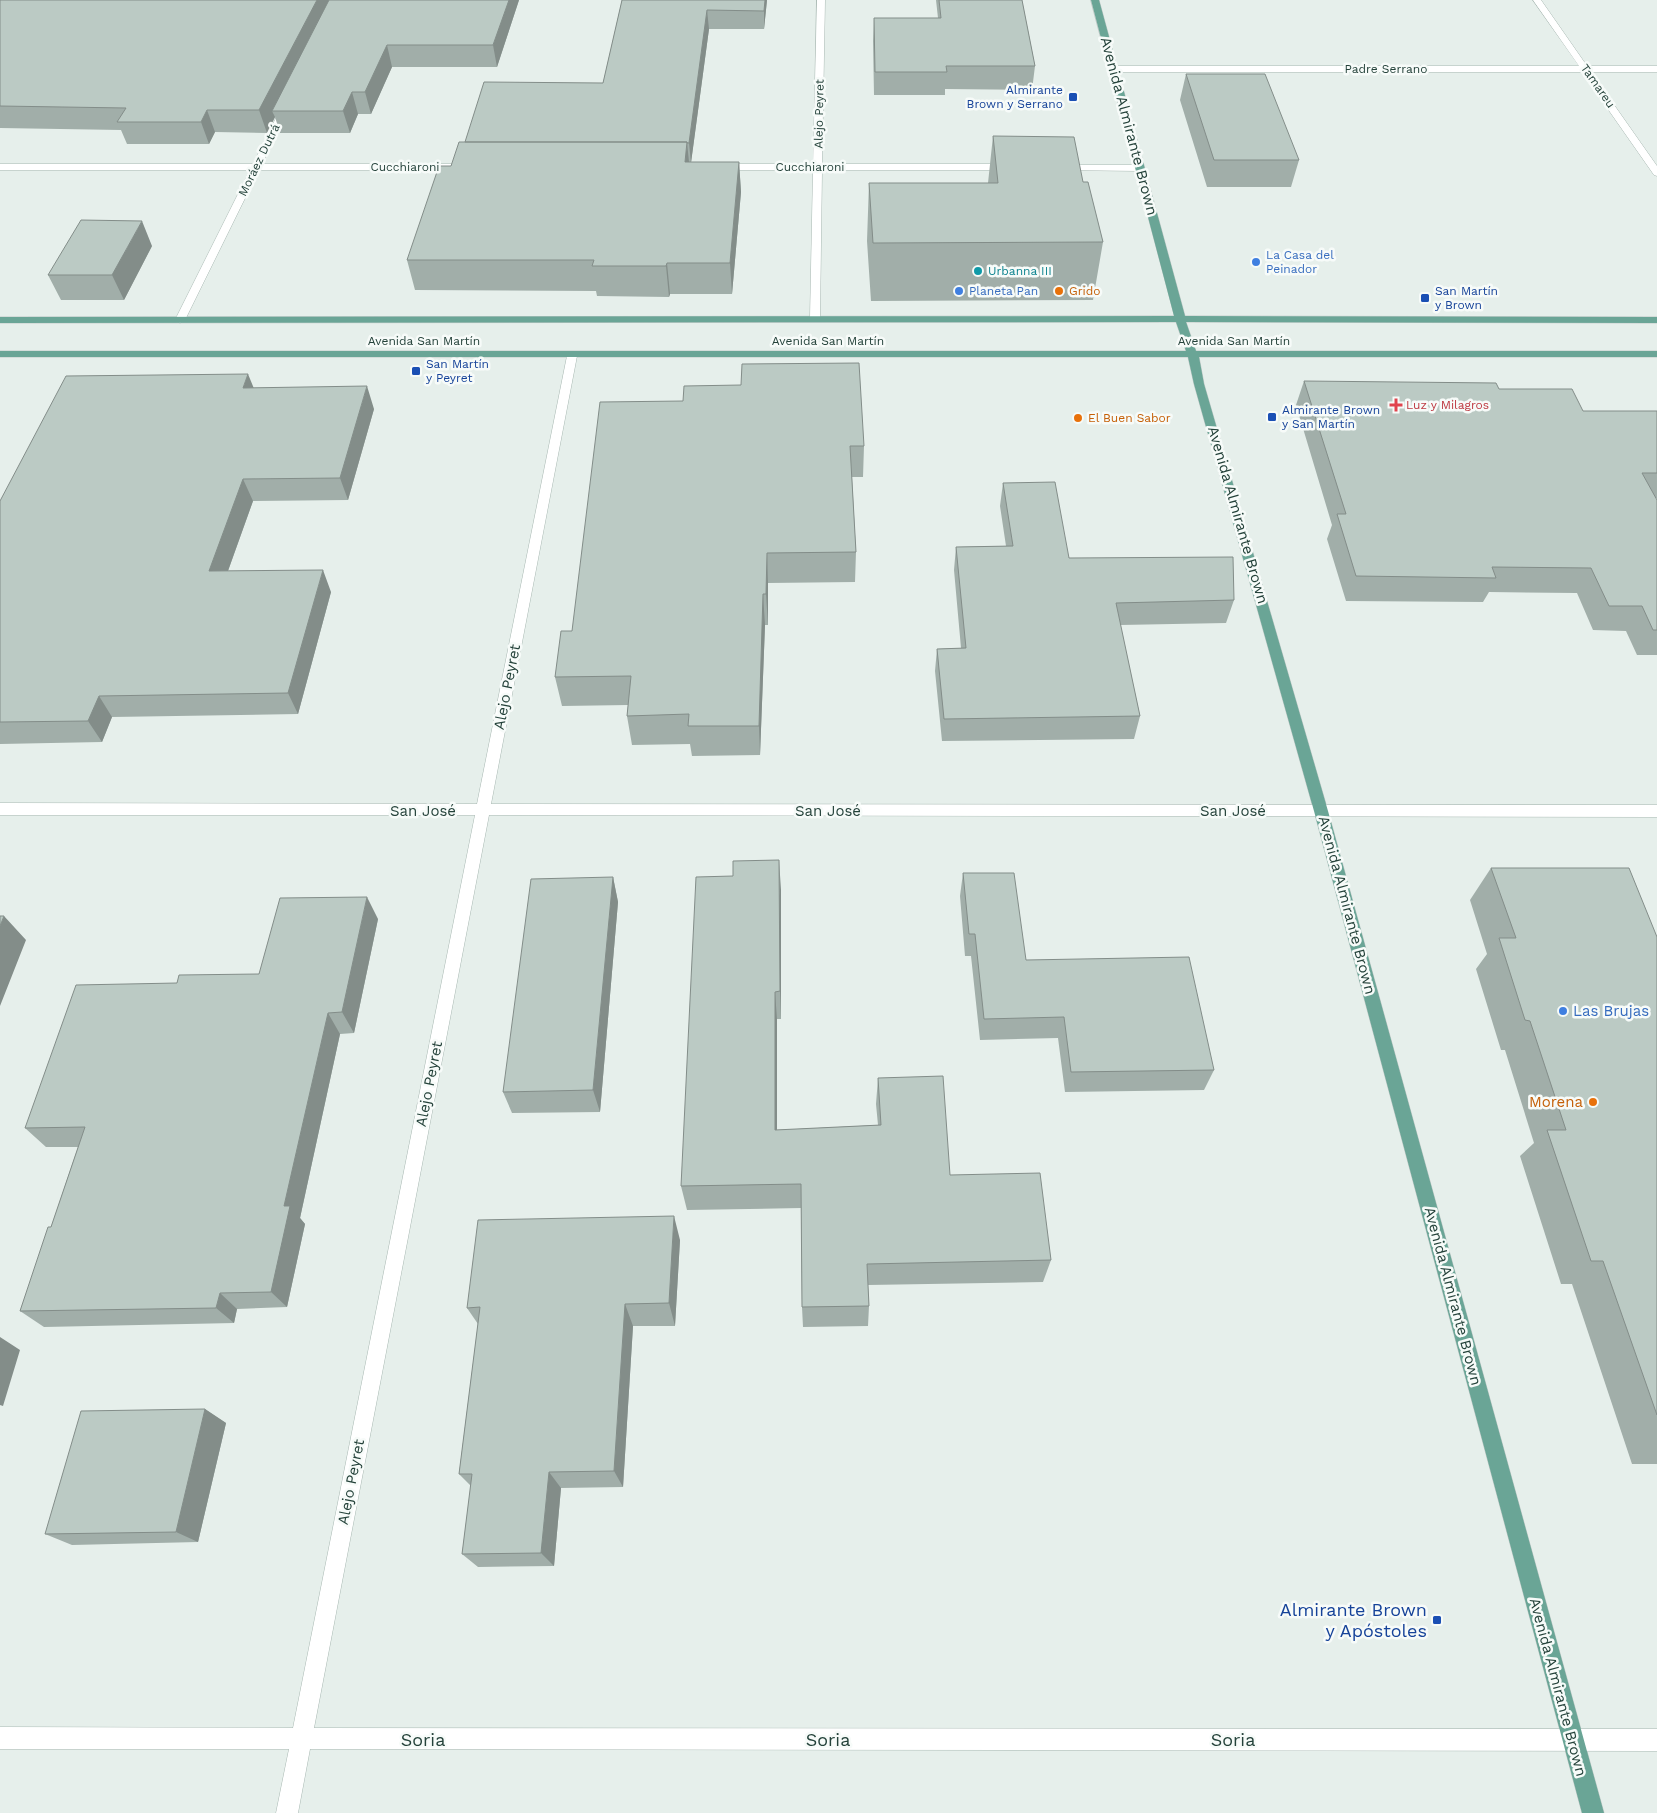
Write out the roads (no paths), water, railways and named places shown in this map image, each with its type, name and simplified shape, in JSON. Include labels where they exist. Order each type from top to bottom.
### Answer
[{"type":"main road","name":"Avenida Almirante Brown","points":[[1095,0],[1181,320],[1193,355],[1322,811],[1592,1813]]},
{"type":"main road","name":"Avenida San Martín","points":[[0,320],[816,318],[1657,320]]},
{"type":"main road","name":"Avenida San Martín","points":[[0,354],[572,356],[1657,354]]},
{"type":"street","name":"Alejo Peyret","points":[[816,318],[821,0]]},
{"type":"street","name":"Tamareu","points":[[1537,0],[1657,173]]},
{"type":"street","name":"Padre Serrano","points":[[1115,70],[1657,69]]},
{"type":"street","name":"Moráez Dutrá","points":[[180,320],[291,97]]},
{"type":"street","name":"Cucchiaroni","points":[[0,167],[473,167]]},
{"type":"street","name":"Cucchiaroni","points":[[710,167],[1023,168]]},
{"type":"street","points":[[1052,168],[1140,168]]},
{"type":"street","name":"Alejo Peyret","points":[[287,1813],[572,356]]},
{"type":"street","name":"San José","points":[[0,809],[1657,811]]},
{"type":"street","name":"Soria","points":[[0,1738],[301,1740],[1657,1740]]},
{"type":"place","name":"Almirante Brown y Serrano","points":[[1073,97]]},
{"type":"place","name":"La Casa del Peinador","points":[[1256,262]]},
{"type":"place","name":"Urbanna III","points":[[978,271]]},
{"type":"place","name":"Planeta Pan","points":[[959,291]]},
{"type":"place","name":"Grido","points":[[1059,291]]},
{"type":"place","name":"San Martín y Brown","points":[[1425,298]]},
{"type":"place","name":"San Martín y Peyret","points":[[416,371]]},
{"type":"place","name":"Luz y Milagros","points":[[1396,405]]},
{"type":"place","name":"Almirante Brown y San Martín","points":[[1272,417]]},
{"type":"place","name":"El Buen Sabor","points":[[1078,418]]},
{"type":"place","name":"Las Brujas","points":[[1563,1011]]},
{"type":"place","name":"Morena","points":[[1593,1102]]},
{"type":"place","name":"Almirante Brown y Apóstoles","points":[[1437,1620]]}]
